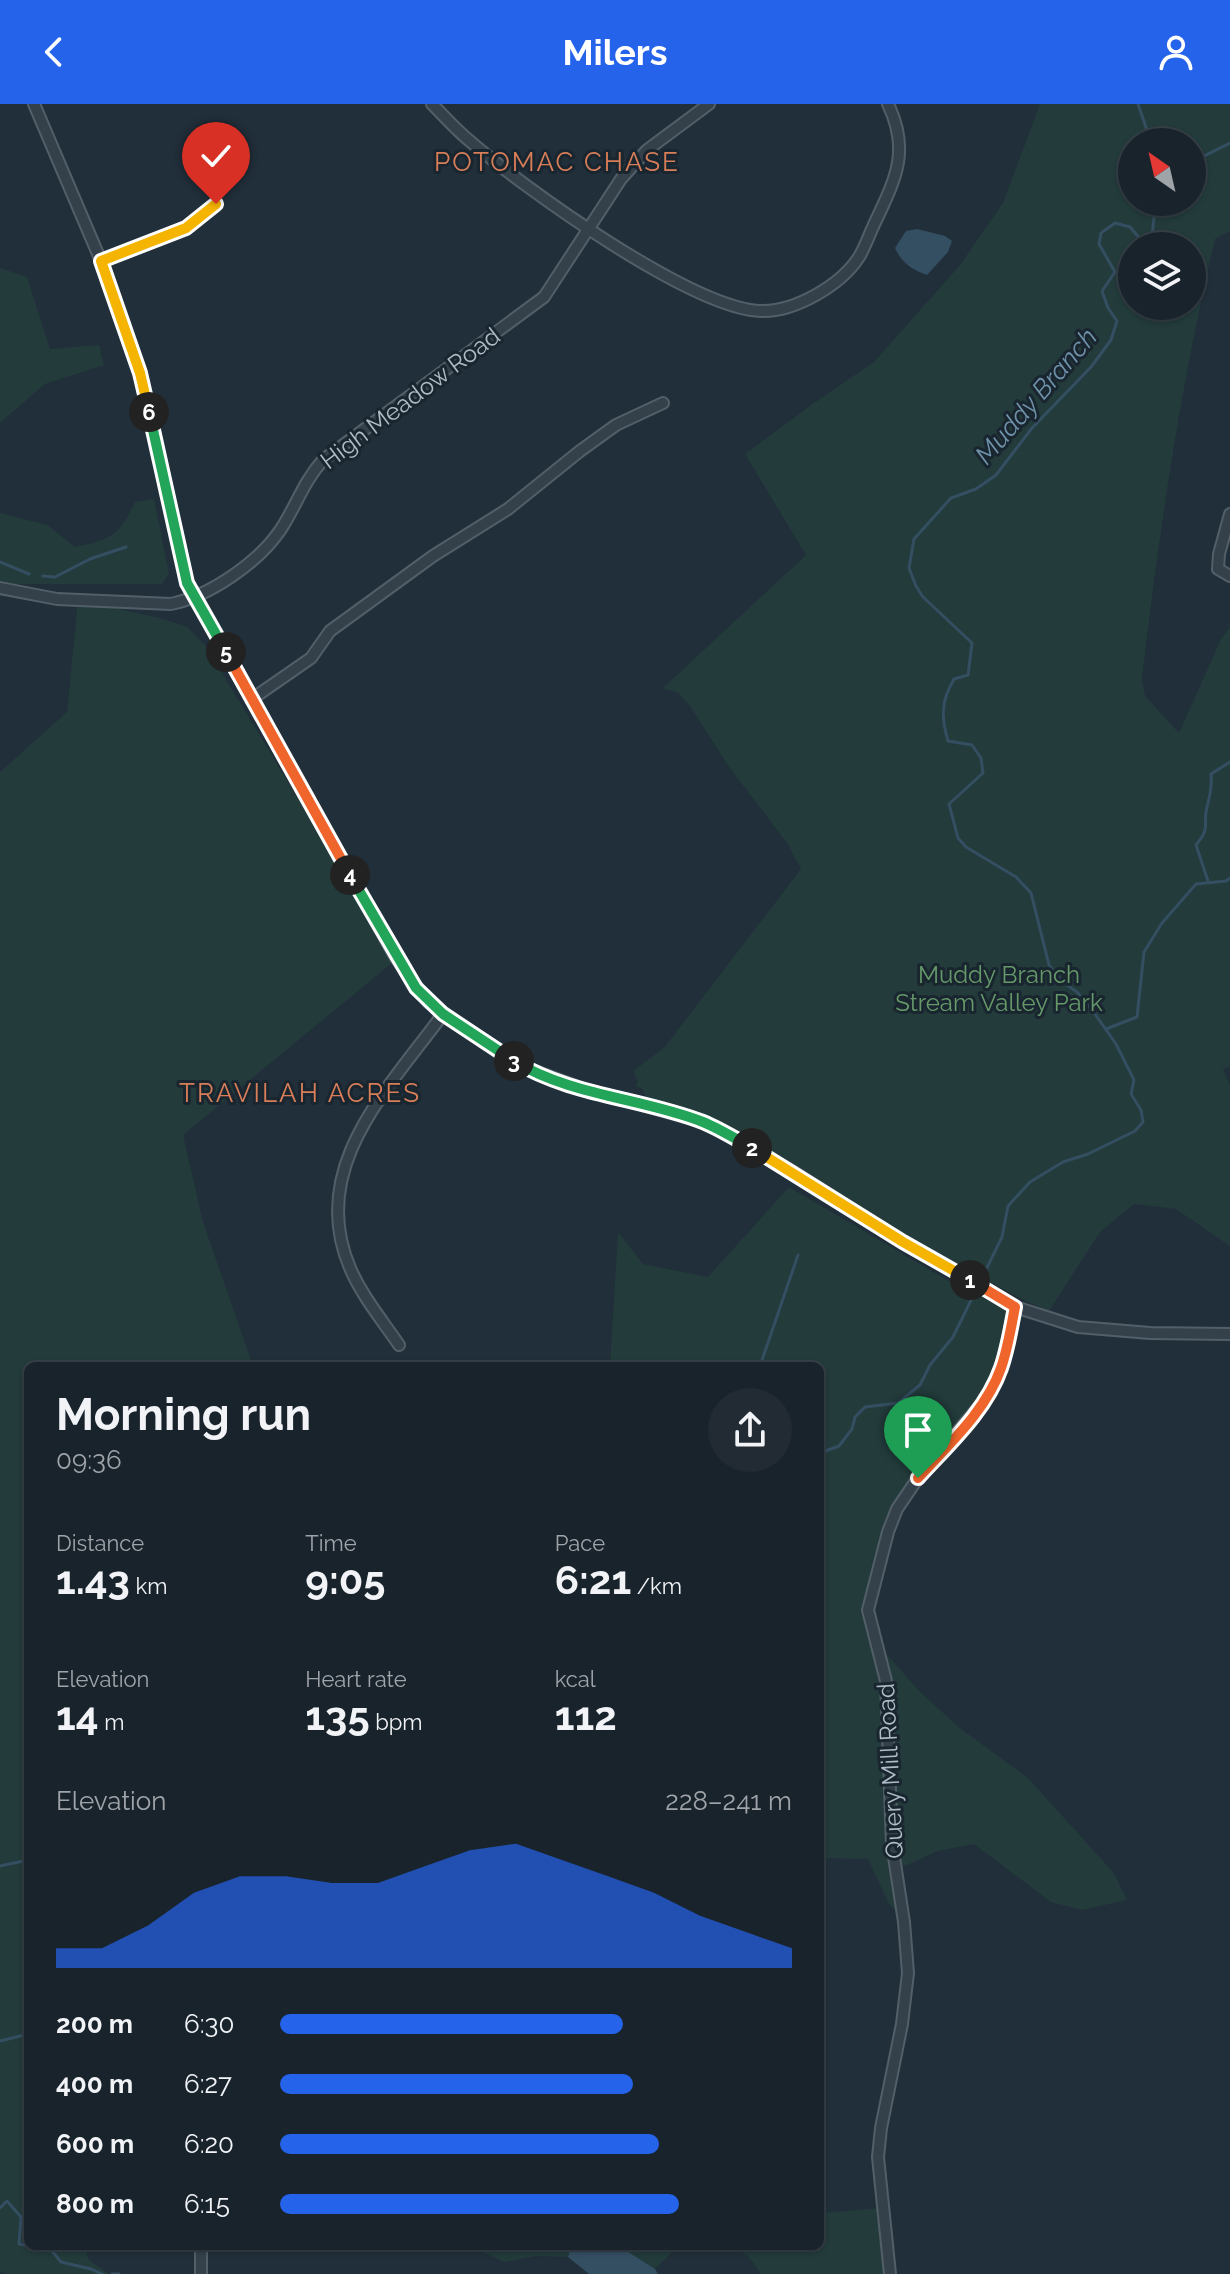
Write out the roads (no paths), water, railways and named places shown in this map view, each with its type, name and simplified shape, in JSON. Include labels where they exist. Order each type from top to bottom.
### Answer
[{"type":"street","points":[[34,104],[101,261],[140,373],[187,583],[396,958],[416,988],[443,1014],[498,1052],[539,1073],[584,1089],[703,1122],[734,1137],[1015,1307],[1078,1327],[1150,1333],[1230,1334]]},
{"type":"street","points":[[432,104],[497,165],[591,229],[678,282],[709,297],[738,308],[763,311],[787,307],[821,291],[841,277],[859,258],[899,161],[901,142],[888,104]]},
{"type":"street","name":"High Meadow Road","points":[[195,597],[215,587],[266,548],[282,528],[308,476],[323,460],[544,297],[621,179],[647,150],[709,104]]},
{"type":"street","points":[[101,261],[186,228],[216,204]]},
{"type":"street","points":[[252,699],[311,658],[330,631],[433,556],[508,509],[616,425],[663,403]]},
{"type":"street","points":[[1230,514],[1228,535],[1219,554],[1218,569],[1230,576]]},
{"type":"street","points":[[0,588],[67,600],[171,604],[195,597]]},
{"type":"street","points":[[399,1345],[360,1289],[350,1267],[338,1228],[340,1183],[352,1144],[368,1117],[443,1014]]},
{"type":"street","name":"Query Mill Road","points":[[890,2274],[878,2157],[908,1973],[892,1844],[886,1681],[868,1610],[897,1509],[918,1478],[988,1396],[1001,1368],[1015,1307]]},
{"type":"street","points":[[201,2250],[201,2274]]},
{"type":"water","points":[[917,229],[945,236],[952,241],[948,252],[927,275],[908,265],[895,248],[906,231]]},
{"type":"water","points":[[570,2250],[625,2250],[658,2274],[589,2274],[568,2257]]},
{"type":"waterway","name":"Muddy Branch","points":[[1138,104],[1146,128]]},
{"type":"waterway","points":[[1206,155],[1230,143]]},
{"type":"waterway","name":"Muddy Branch","points":[[824,1452],[839,1446],[852,1429],[855,1417],[865,1407],[898,1403],[920,1385],[930,1365],[953,1337],[1002,1237],[1008,1206],[1030,1182],[1063,1162],[1088,1154],[1135,1131],[1143,1122],[1141,1110],[1131,1094],[1134,1080],[1116,1044],[1077,992],[1060,980],[1049,965],[1031,893],[1016,877],[966,847],[958,838],[949,804],[983,773],[981,758],[972,745],[948,741],[944,709],[954,679],[968,675],[972,643],[923,597],[909,568],[914,539],[951,498],[976,489],[996,475],[1032,428],[1091,367],[1111,340],[1117,321],[1102,291],[1115,272],[1099,244],[1101,233],[1115,223],[1130,227],[1141,240],[1152,237],[1154,216]]},
{"type":"waterway","points":[[43,576],[55,577],[90,559],[126,547]]},
{"type":"waterway","points":[[0,562],[29,574]]},
{"type":"waterway","points":[[1208,881],[1196,845],[1205,829],[1211,774],[1230,762]]},
{"type":"waterway","points":[[1106,1029],[1137,1017],[1144,952],[1162,923],[1196,884],[1230,878]]},
{"type":"waterway","points":[[761,1362],[798,1255]]},
{"type":"waterway","name":"Muddy Branch","points":[[0,1866],[24,1861]]},
{"type":"waterway","points":[[0,2041],[24,2035]]},
{"type":"waterway","points":[[0,2208],[7,2201],[21,2217],[19,2244],[24,2245]]},
{"type":"waterway","points":[[47,2250],[61,2262],[102,2274]]},
{"type":"waterway","points":[[112,2274],[119,2274]]},
{"type":"district","name":"POTOMAC CHASE","points":[[557,162]]},
{"type":"district","name":"TRAVILAH ACRES","points":[[300,1093]]},
{"type":"park label","name":"Muddy Branch Stream Valley Park","points":[[999,988]]}]
